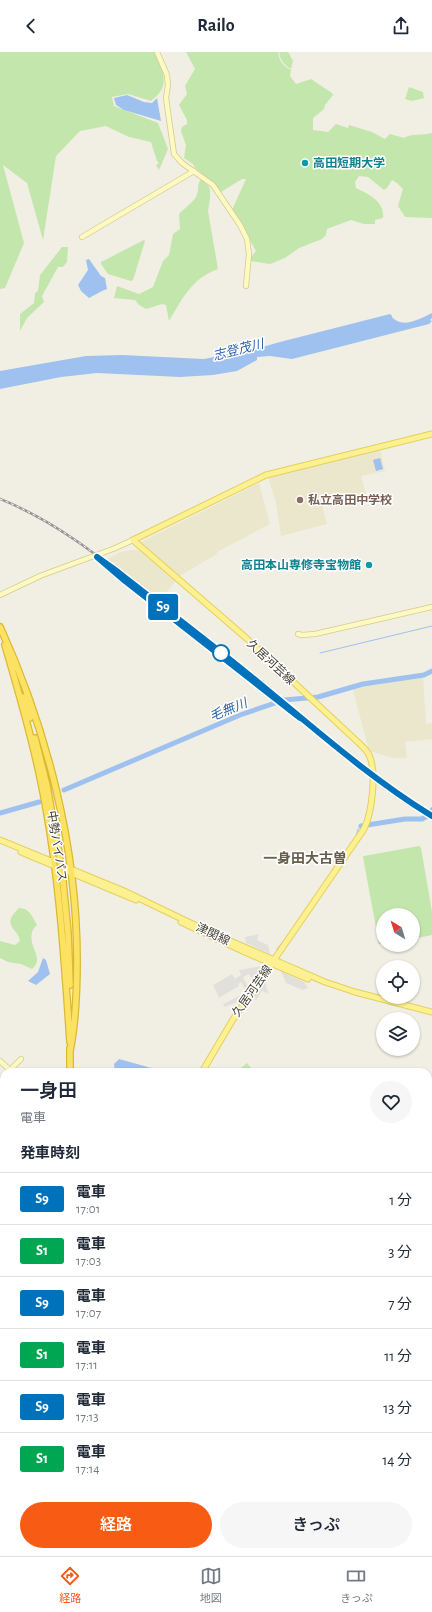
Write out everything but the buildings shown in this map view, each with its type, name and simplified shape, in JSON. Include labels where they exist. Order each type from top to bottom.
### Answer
[{"type":"highway","name":"中勢バイパス","points":[[0,627],[16,672],[42,762],[56,831],[70,964],[70,1068]]},
{"type":"highway","points":[[0,627],[30,730],[41,785],[54,864],[65,966],[70,1051]]},
{"type":"highway","points":[[0,627],[14,659],[44,746],[61,810],[72,871],[77,917],[77,991],[75,1025],[70,1051]]},
{"type":"main road","points":[[133,540],[266,475],[432,434]]},
{"type":"main road","name":"久居河芸線","points":[[133,540],[244,637],[366,750],[373,774],[372,806],[368,822],[364,829],[232,1021],[204,1068]]},
{"type":"main road","name":"津関線","points":[[0,840],[54,864]]},
{"type":"main road","name":"津関線","points":[[0,844],[124,891],[272,962],[324,985],[355,996],[432,1014]]},
{"type":"street","points":[[157,52],[167,74],[168,85],[166,98],[173,150],[179,160],[213,185],[244,231],[249,254],[246,286]]},
{"type":"street","points":[[82,237],[194,171]]},
{"type":"street","points":[[0,595],[34,578],[113,549],[133,540]]},
{"type":"street","points":[[298,634],[315,634],[432,607]]},
{"type":"street","points":[[13,1068],[21,1059]]},
{"type":"shaded area","points":[[380,449],[385,471],[361,476],[366,494],[322,505],[327,524],[281,536],[276,503],[268,477]]},
{"type":"shaded area","points":[[259,483],[270,524],[217,552],[217,554],[178,577],[148,551],[141,542]]},
{"type":"shaded area","points":[[140,550],[176,580],[159,602],[105,560],[121,552]]},
{"type":"shaded area","points":[[423,676],[426,724],[432,723],[432,739],[405,742],[407,758],[393,758],[369,751],[353,690],[363,686]]},
{"type":"shaded area","points":[[259,934],[257,940],[268,945],[270,954],[246,943],[245,937]]},
{"type":"shaded area","points":[[262,966],[263,969],[254,983],[249,974],[243,977],[249,989],[246,991],[241,982],[238,984],[239,986],[219,998],[213,985],[232,974],[235,979],[241,975],[239,970]]},
{"type":"shaded area","points":[[281,971],[304,982],[308,988],[303,990],[286,983]]},
{"type":"shaded area","points":[[264,980],[269,994],[262,991],[256,1000],[252,997]]},
{"type":"shaded area","points":[[243,994],[244,996],[242,1000],[225,1007],[223,1004]]},
{"type":"green space","points":[[0,52],[154,52],[161,66],[164,77],[163,87],[160,92],[151,101],[128,94],[112,97],[114,106],[158,123],[168,149],[159,170],[156,165],[159,163],[151,142],[129,137],[106,126],[80,131],[56,156],[43,240],[27,183],[3,165],[24,243],[5,288],[0,289]]},
{"type":"green space","points":[[186,52],[278,52],[282,63],[291,70],[290,76],[296,84],[311,79],[333,95],[325,105],[324,109],[313,118],[313,130],[328,132],[336,124],[348,128],[349,125],[372,132],[385,139],[390,134],[404,138],[407,136],[432,133],[432,218],[405,217],[398,206],[403,189],[392,180],[384,190],[368,177],[359,176],[355,182],[356,188],[375,199],[381,207],[383,218],[375,220],[375,224],[364,224],[351,220],[327,229],[326,235],[322,239],[299,248],[285,258],[270,264],[251,261],[251,257],[256,251],[232,210],[246,179],[242,179],[221,192],[213,182],[184,158],[186,145],[181,131],[182,127],[187,124],[187,120],[179,105],[187,94],[185,86],[195,69]]},
{"type":"green space","points":[[279,52],[288,52],[293,61],[291,69],[283,62]]},
{"type":"green space","points":[[409,87],[423,92],[424,98],[412,101],[405,99]]},
{"type":"green space","points":[[201,179],[210,190],[208,211],[218,269],[201,278],[194,284],[169,321],[166,305],[162,304],[146,309],[139,305],[135,300],[114,298],[117,286],[139,294],[153,287],[163,261],[169,255],[173,234],[180,229],[179,214],[196,197]]},
{"type":"green space","points":[[144,240],[145,241],[133,280],[131,281],[108,274],[101,262]]},
{"type":"green space","points":[[62,247],[68,247],[67,262],[63,267],[58,267],[42,296],[44,302],[27,318],[20,331],[20,314],[34,303],[35,293],[38,291],[40,275]]},
{"type":"green space","points":[[419,846],[421,848],[432,912],[432,935],[420,938],[420,908],[376,908],[376,928],[364,856]]},
{"type":"green space","points":[[19,908],[23,908],[28,911],[37,925],[32,931],[31,938],[37,956],[36,965],[32,969],[0,958],[0,941],[15,945],[20,941],[10,923],[14,914]]},
{"type":"green space","points":[[247,1063],[251,1068],[241,1068]]},
{"type":"water","points":[[127,95],[144,102],[152,103],[157,98],[161,121],[124,110],[116,105],[114,98]]},
{"type":"water","points":[[89,259],[101,276],[105,278],[107,289],[89,298],[81,291],[78,285],[88,270],[86,260]]},
{"type":"water","points":[[432,313],[432,318],[430,320],[432,321],[429,324],[292,359],[270,356],[257,357],[257,360],[237,371],[213,375],[180,377],[97,373],[61,377],[0,389],[0,371],[86,356],[122,355],[204,359],[259,348],[390,314],[396,321],[406,323]]},
{"type":"water","points":[[380,458],[383,469],[376,471],[373,460]]},
{"type":"water","points":[[43,958],[46,960],[50,974],[36,985],[28,981],[38,972]]},
{"type":"water","points":[[119,1059],[152,1068],[114,1068],[114,1064]]},
{"type":"waterway","points":[[320,653],[432,626]]},
{"type":"waterway","name":"毛無川","points":[[64,790],[240,715],[284,700],[318,697],[363,684],[424,675],[432,671]]},
{"type":"waterway","name":"毛無川","points":[[0,813],[39,802]]},
{"type":"waterway","points":[[361,826],[405,819],[422,819],[432,810]]},
{"type":"waterway","points":[[356,837],[358,829],[361,826]]},
{"type":"waterway","points":[[277,949],[293,929]]},
{"type":"railway","points":[[0,499],[42,519],[99,557],[233,662],[365,769],[387,786],[432,816]]},
{"type":"train","name":"S9","points":[[300,718],[125,581],[97,557],[239,666],[307,723],[405,799],[432,816]]},
{"type":"place","name":"高田短期大学","points":[[305,163]]},
{"type":"place","name":"私立高田中学校","points":[[300,500]]},
{"type":"place","name":"高田本山専修寺宝物館","points":[[369,565]]},
{"type":"district","name":"一身田大古曽","points":[[305,858]]},
{"type":"water label","name":"志登茂川","points":[[238,349]]}]
